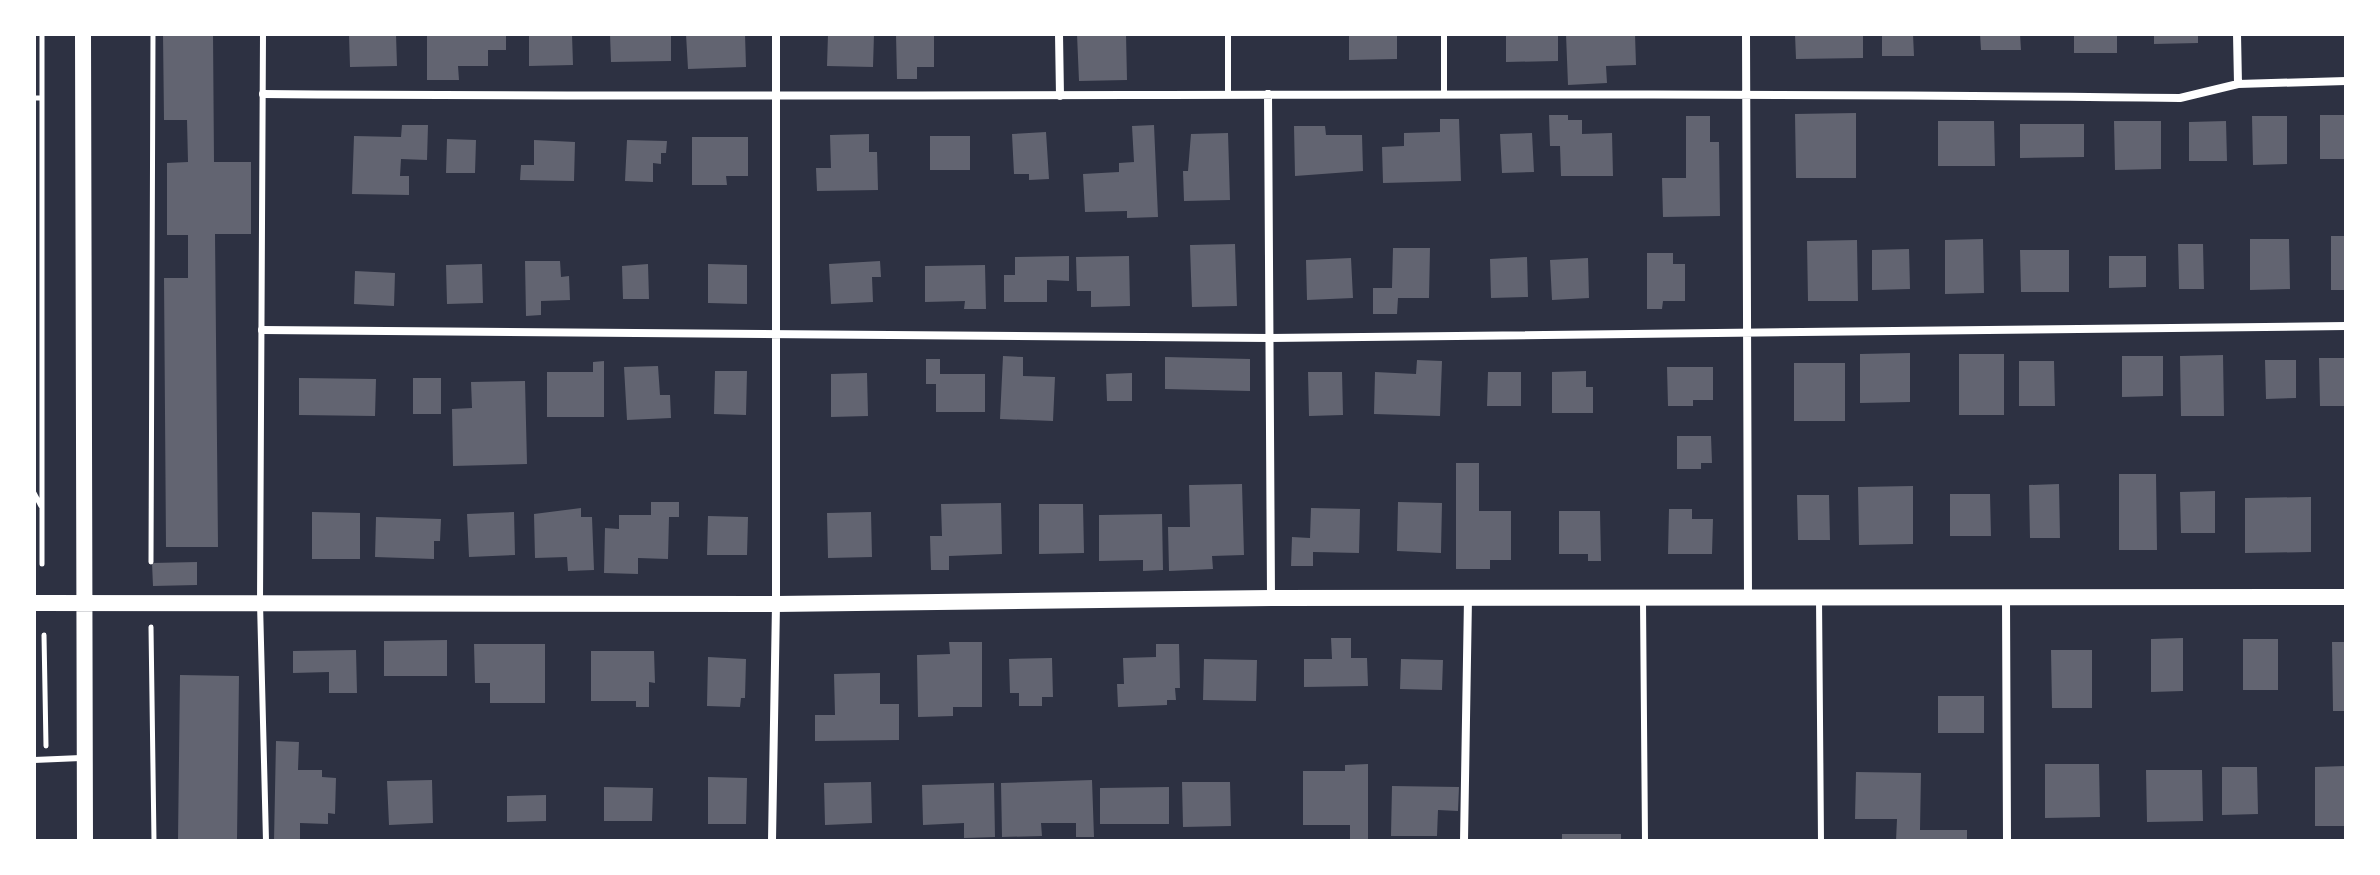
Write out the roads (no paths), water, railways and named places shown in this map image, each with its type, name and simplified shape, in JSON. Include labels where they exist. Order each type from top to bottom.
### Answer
[{"type":"main road","points":[[83,34],[85,841]]},
{"type":"main road","points":[[34,603],[776,604],[1271,598],[2346,597]]},
{"type":"street","points":[[772,841],[776,604],[776,34]]},
{"type":"street","points":[[1059,34],[1060,96]]},
{"type":"street","points":[[1746,34],[1748,598]]},
{"type":"street","points":[[2237,34],[2238,84]]},
{"type":"street","points":[[263,94],[776,98],[1746,93],[2180,98],[2238,84],[2346,81]]},
{"type":"street","points":[[1268,94],[1271,598]]},
{"type":"street","points":[[262,330],[1269,338],[2346,326]]},
{"type":"street","points":[[1464,841],[1468,598]]},
{"type":"street","points":[[2006,598],[2007,841]]},
{"type":"lane","points":[[263,34],[260,603],[266,841]]},
{"type":"lane","points":[[1228,34],[1228,94]]},
{"type":"lane","points":[[1444,34],[1444,94]]},
{"type":"lane","points":[[1643,598],[1645,841]]},
{"type":"lane","points":[[1819,598],[1821,841]]},
{"type":"lane","points":[[34,760],[85,758]]}]
